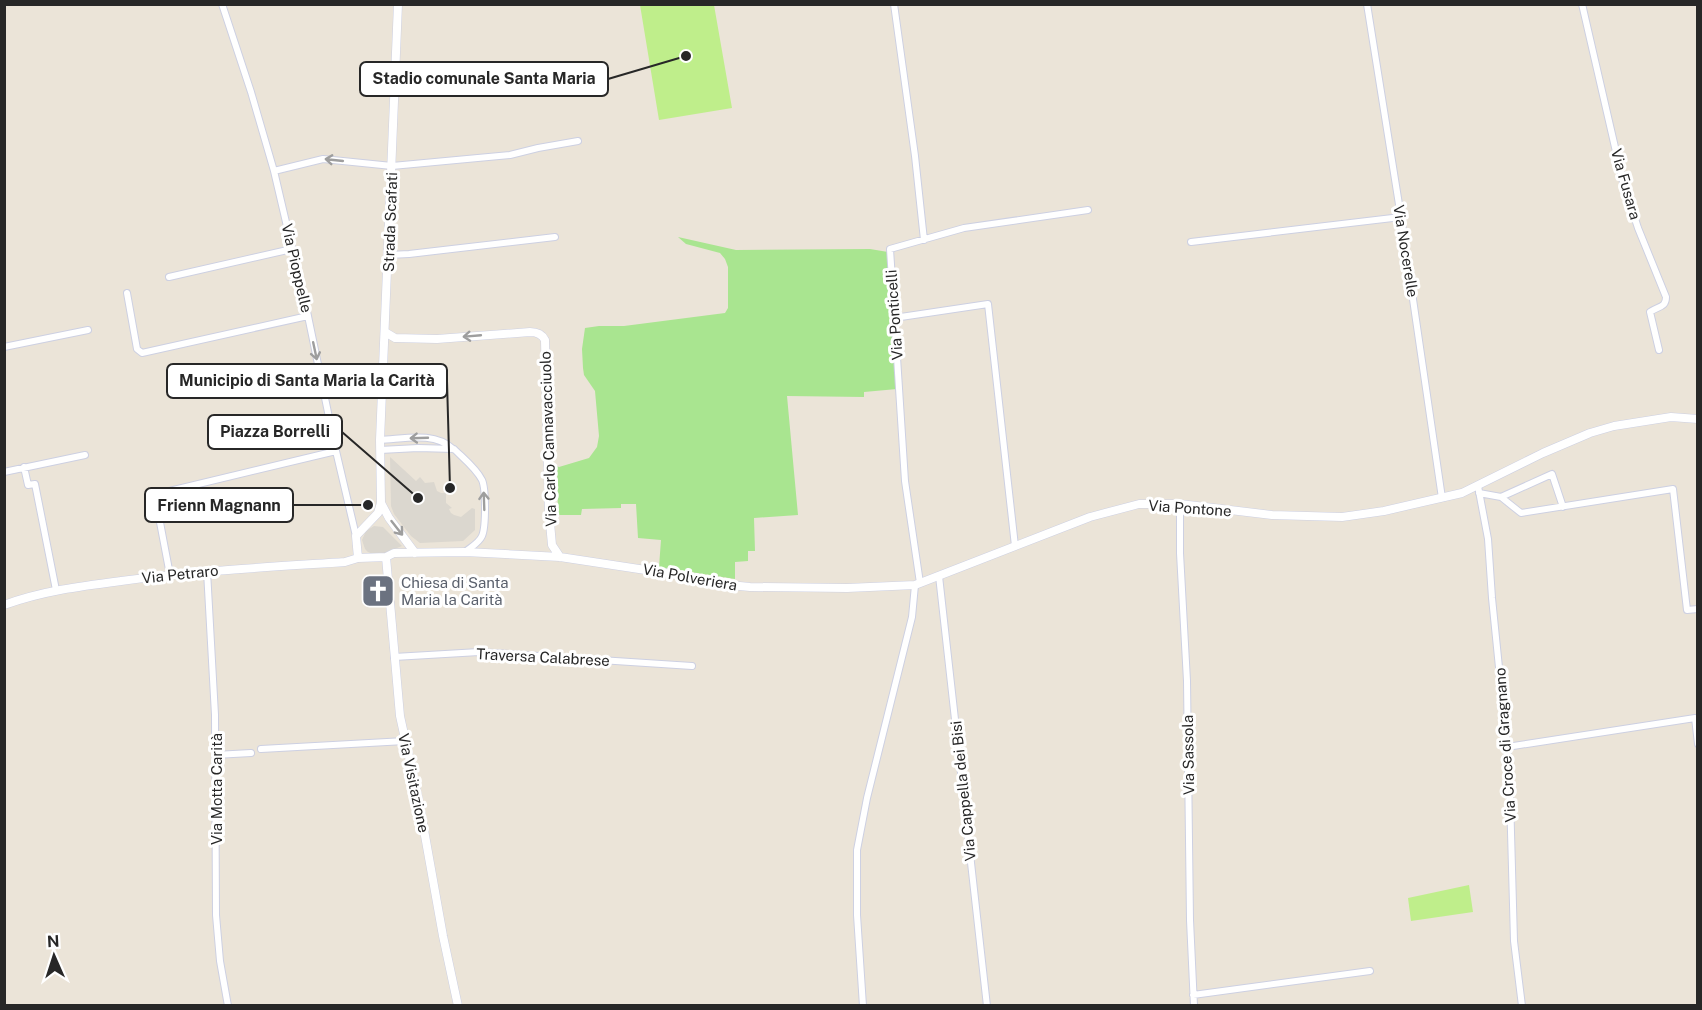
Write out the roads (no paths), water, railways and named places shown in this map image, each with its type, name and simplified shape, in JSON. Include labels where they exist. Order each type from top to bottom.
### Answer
[{"type":"street","name":"Via Pioppelle","points":[[222,4],[274,171],[356,536]]},
{"type":"street","name":"Strada Scafati","points":[[380,450],[398,4]]},
{"type":"street","points":[[894,4],[914,145],[924,240]]},
{"type":"street","name":"Via Nocerelle","points":[[1367,4],[1442,498]]},
{"type":"street","name":"Via Fusara","points":[[1581,4],[1623,182],[1638,228],[1666,297],[1664,306],[1650,312],[1659,350]]},
{"type":"street","points":[[274,171],[323,159],[392,166],[510,155],[578,141]]},
{"type":"street","name":"Via Ponticelli","points":[[917,584],[905,481],[890,249],[964,228],[1088,210]]},
{"type":"street","points":[[1191,242],[1401,217]]},
{"type":"street","points":[[389,255],[555,237]]},
{"type":"street","points":[[169,278],[292,249]]},
{"type":"street","points":[[127,294],[137,349],[141,353],[308,315]]},
{"type":"street","points":[[894,318],[988,304],[1015,546]]},
{"type":"street","points":[[4,347],[88,330]]},
{"type":"street","name":"Via Carlo Cannavacciuolo","points":[[385,332],[395,338],[406,339],[530,332],[543,335],[545,340],[549,512],[552,545],[560,557]]},
{"type":"street","name":"Via Pontone","points":[[917,584],[1090,517],[1139,504],[1180,504],[1272,515],[1342,517],[1384,511],[1478,489],[1543,453],[1598,430],[1638,421],[1671,417],[1698,419]]},
{"type":"street","points":[[380,440],[434,438],[447,443],[454,449],[477,472],[483,483],[484,526],[482,536],[465,552],[415,552],[389,518],[381,503]]},
{"type":"street","points":[[358,558],[356,536],[378,513],[381,503],[380,450],[454,449]]},
{"type":"street","points":[[170,575],[159,517],[162,512],[161,493],[336,451]]},
{"type":"street","points":[[4,472],[85,455]]},
{"type":"street","points":[[24,468],[28,484],[35,484],[56,590]]},
{"type":"street","points":[[1501,497],[1552,474],[1563,507]]},
{"type":"street","points":[[1478,489],[1501,497],[1521,513],[1672,489],[1687,610],[1698,609]]},
{"type":"street","name":"Via Croce di Gragnano","points":[[1478,489],[1488,539],[1508,747],[1514,941],[1522,1005]]},
{"type":"street","name":"Via Sassola","points":[[1180,504],[1180,553],[1187,681],[1190,920],[1194,1005]]},
{"type":"street","points":[[543,556],[552,545]]},
{"type":"street","name":"Via Petraro","points":[[4,605],[56,590],[170,575],[345,562],[358,558],[386,557],[394,553],[415,552]]},
{"type":"street","name":"Via Polveriera","points":[[465,552],[560,557],[750,587],[847,588],[917,584]]},
{"type":"street","name":"Via Visitazione","points":[[386,557],[400,716],[458,1005]]},
{"type":"street","name":"Via Motta Carità","points":[[207,571],[213,665],[216,915],[220,961],[228,1005]]},
{"type":"street","name":"Via Cappella dei Bisi","points":[[939,576],[987,1005]]},
{"type":"street","points":[[863,1005],[857,915],[857,850],[867,798],[912,618],[917,584]]},
{"type":"street","name":"Traversa Calabrese","points":[[394,657],[479,652],[692,666]]},
{"type":"street","points":[[1508,747],[1695,718],[1698,744]]},
{"type":"street","points":[[261,749],[405,741]]},
{"type":"street","points":[[215,754],[251,753]]},
{"type":"street","points":[[1193,996],[1370,971]]},
{"type":"place","name":"Stadio comunale Santa Maria","points":[[686,56]]},
{"type":"place","name":"Municipio di Santa Maria la Carità","points":[[450,488]]},
{"type":"place","name":"Piazza Borrelli","points":[[418,498]]},
{"type":"place","name":"Frienn Magnann","points":[[368,505]]},
{"type":"place","name":"Chiesa di Santa Maria la Carità","points":[[378,591]]}]
